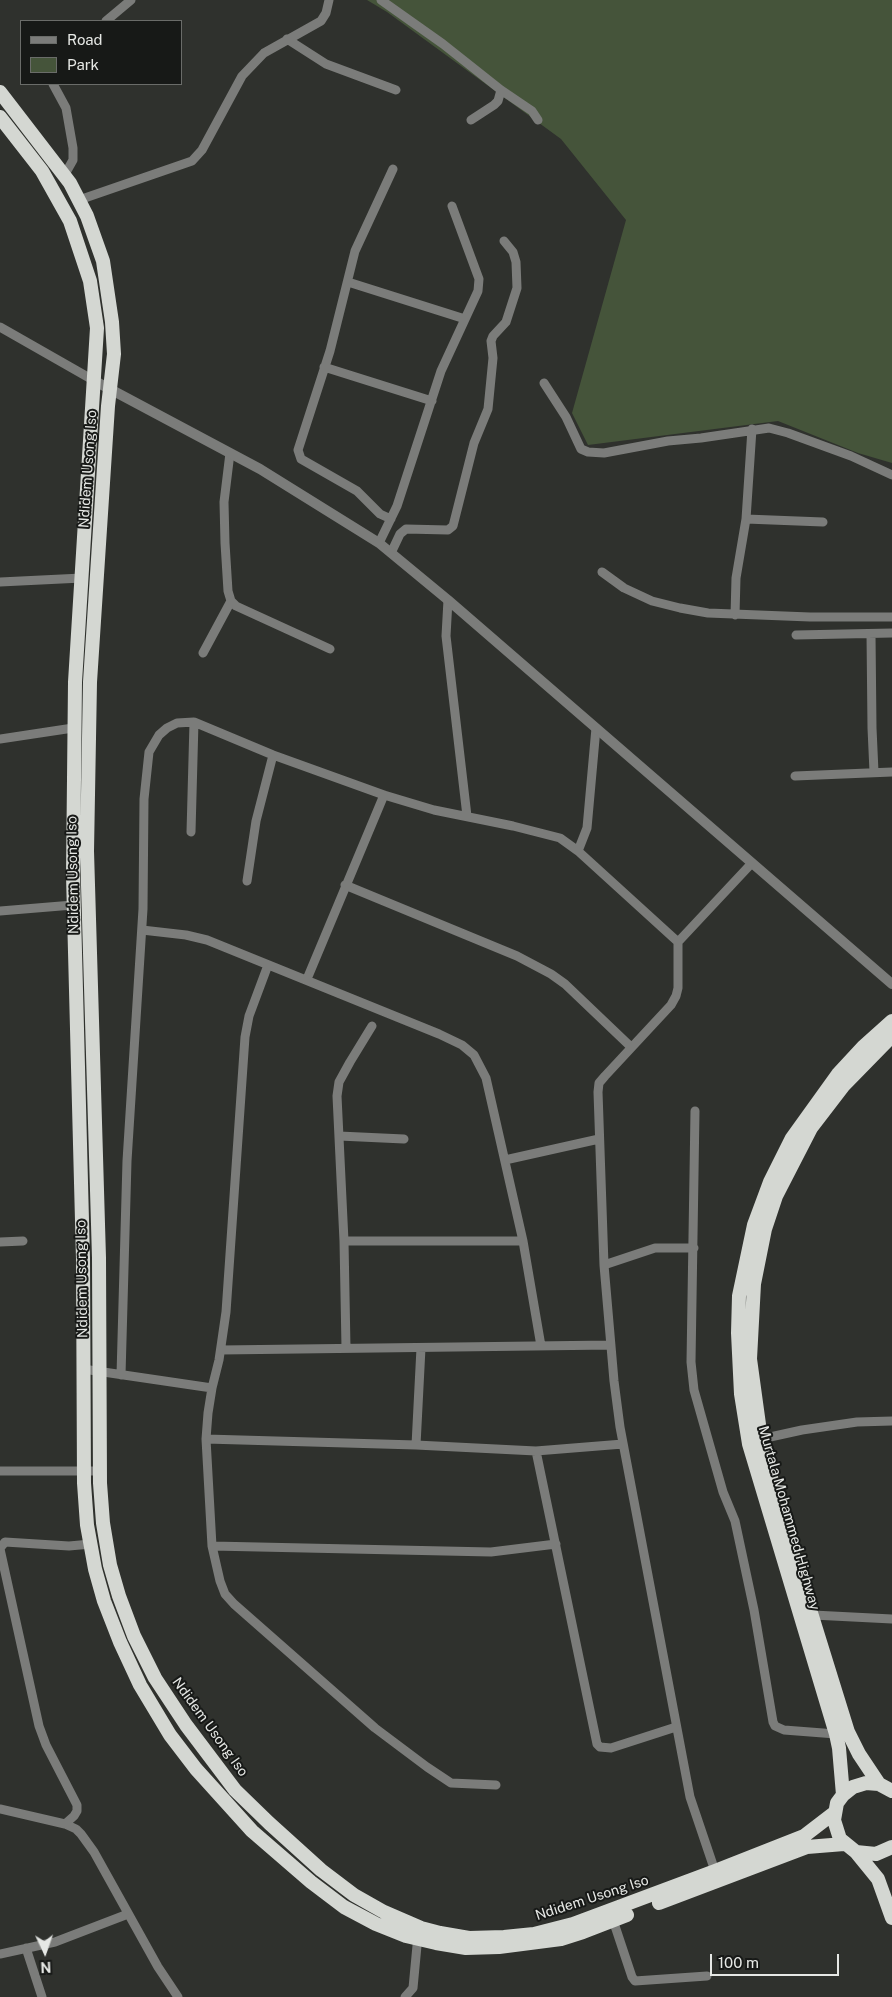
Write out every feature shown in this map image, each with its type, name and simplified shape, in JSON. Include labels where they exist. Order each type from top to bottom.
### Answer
[{"type":"highway","name":"Ndidem Usong Iso","points":[[0,92],[64,176],[87,216],[103,261],[108,287],[114,354],[108,406],[90,682],[87,851],[99,1258],[100,1471],[103,1523],[110,1565],[134,1636],[155,1678],[186,1726],[236,1790],[269,1823],[328,1875],[354,1895],[419,1933],[470,1938],[534,1934],[580,1922],[804,1836],[834,1813]]},
{"type":"highway","name":"Ndidem Usong Iso","points":[[0,117],[42,171],[59,199],[82,252],[94,300],[96,349],[73,728],[73,905],[83,1258],[84,1471],[87,1526],[104,1601],[140,1685],[162,1721],[196,1769],[252,1831],[312,1882],[344,1907],[376,1924],[419,1933],[466,1948],[508,1946],[561,1938],[583,1932],[807,1847],[850,1848],[876,1854],[892,1847]]},
{"type":"highway","name":"Murtala Mohammed Highway","points":[[843,1795],[836,1734],[749,1444],[741,1394],[738,1333],[739,1296],[754,1225],[770,1182],[792,1138],[838,1074],[863,1047],[892,1021]]},
{"type":"highway","name":"Murtala Mohammed Highway","points":[[879,1784],[859,1754],[848,1732],[781,1516],[761,1439],[751,1378],[750,1323],[760,1252],[776,1196],[811,1128],[844,1085],[891,1041]]},
{"type":"highway","points":[[87,1526],[103,1523]]},
{"type":"highway","points":[[162,1721],[186,1726]]},
{"type":"highway","points":[[892,1791],[879,1784],[866,1783],[853,1787],[843,1795],[834,1813],[834,1826],[850,1848],[878,1879],[892,1918]]},
{"type":"highway","points":[[238,1816],[269,1823]]},
{"type":"highway","points":[[376,1924],[384,1912]]},
{"type":"street","points":[[107,20],[131,0]]},
{"type":"street","points":[[79,200],[192,161],[202,150],[242,76],[264,52],[322,20],[329,0]]},
{"type":"street","points":[[380,0],[443,44],[501,90],[532,111],[538,120]]},
{"type":"street","points":[[287,39],[326,64],[396,90]]},
{"type":"street","points":[[54,85],[66,108],[73,148],[73,160],[64,176]]},
{"type":"street","points":[[471,120],[498,101],[501,90]]},
{"type":"street","points":[[391,519],[380,514],[357,491],[301,459],[299,445],[324,367],[355,251],[393,169]]},
{"type":"street","points":[[380,544],[391,519],[441,371],[480,286],[452,206]]},
{"type":"street","points":[[391,553],[402,531],[412,529],[448,530],[454,526],[474,443],[488,408],[493,358],[491,340],[505,325],[517,288],[516,262],[513,252],[504,241]]},
{"type":"street","points":[[348,282],[465,319]]},
{"type":"street","points":[[0,327],[93,380],[260,469],[380,544],[448,600],[892,984]]},
{"type":"street","points":[[324,367],[432,400]]},
{"type":"street","points":[[544,383],[566,417],[581,449],[588,452],[604,452],[769,428],[851,456],[892,475]]},
{"type":"street","points":[[735,615],[738,563],[746,520],[752,429]]},
{"type":"street","points":[[230,453],[224,502],[225,552],[228,591],[231,601],[236,606],[330,649]]},
{"type":"street","points":[[746,520],[823,522]]},
{"type":"street","points":[[602,572],[624,588],[652,600],[690,610],[735,615],[892,617]]},
{"type":"street","points":[[0,582],[82,578]]},
{"type":"street","points":[[448,600],[446,636],[467,816]]},
{"type":"street","points":[[204,653],[231,601]]},
{"type":"street","points":[[796,635],[892,633]]},
{"type":"street","points":[[871,634],[874,772]]},
{"type":"street","points":[[121,1375],[126,1162],[142,930],[144,799],[149,752],[159,734],[177,723],[194,722],[273,755],[384,795],[434,810],[548,834],[565,841],[578,851],[678,942]]},
{"type":"street","points":[[191,832],[194,722]]},
{"type":"street","points":[[0,739],[73,728]]},
{"type":"street","points":[[578,851],[587,828],[596,728]]},
{"type":"street","points":[[247,881],[256,821],[273,755]]},
{"type":"street","points":[[795,776],[892,772]]},
{"type":"street","points":[[307,980],[384,795]]},
{"type":"street","points":[[715,1871],[690,1797],[623,1444],[614,1381],[604,1264],[598,1103],[599,1084],[630,1046],[671,1004],[676,996],[678,988],[678,942],[751,864]]},
{"type":"street","points":[[345,885],[517,956],[551,974],[565,984],[630,1046]]},
{"type":"street","points":[[0,911],[73,905]]},
{"type":"street","points":[[142,930],[186,935],[207,940],[440,1034],[462,1045],[474,1055],[486,1078],[524,1241],[541,1346]]},
{"type":"street","points":[[268,966],[249,1016],[245,1037],[226,1312],[221,1350],[212,1388],[206,1439],[212,1546],[220,1581],[225,1594],[234,1604],[375,1728],[427,1767],[451,1782],[496,1785]]},
{"type":"street","points":[[346,1348],[344,1241],[337,1096],[339,1082],[372,1026]]},
{"type":"street","points":[[696,1111],[692,1378],[723,1492],[735,1522],[754,1610],[773,1722],[775,1726],[784,1730],[836,1734]]},
{"type":"street","points":[[340,1136],[404,1138]]},
{"type":"street","points":[[504,1160],[599,1139]]},
{"type":"street","points":[[0,1242],[23,1241]]},
{"type":"street","points":[[344,1241],[524,1241]]},
{"type":"street","points":[[604,1264],[655,1248],[694,1248]]},
{"type":"street","points":[[221,1350],[611,1345]]},
{"type":"street","points":[[416,1445],[421,1348]]},
{"type":"street","points":[[84,1369],[212,1388]]},
{"type":"street","points":[[761,1439],[802,1430],[858,1422],[892,1421]]},
{"type":"street","points":[[206,1439],[416,1445],[536,1451],[623,1444]]},
{"type":"street","points":[[536,1451],[598,1744],[600,1747],[612,1748],[676,1727]]},
{"type":"street","points":[[0,1471],[100,1471]]},
{"type":"street","points":[[65,1824],[74,1816],[77,1811],[77,1805],[46,1745],[39,1726],[0,1548],[5,1542],[69,1546],[90,1544]]},
{"type":"street","points":[[212,1546],[491,1552],[556,1544]]},
{"type":"street","points":[[813,1615],[892,1619]]},
{"type":"street","points":[[0,1809],[65,1824],[76,1829],[81,1834],[94,1852],[158,1967],[178,1997]]},
{"type":"street","points":[[0,1954],[56,1942],[128,1914]]},
{"type":"street","points":[[613,1920],[632,1978],[635,1981],[707,1976]]},
{"type":"street","points":[[405,1997],[413,1988],[419,1933]]},
{"type":"street","points":[[26,1948],[42,1997]]},
{"type":"green space","points":[[367,0],[892,0],[892,463],[858,453],[778,421],[588,445],[572,413],[626,220],[561,139],[387,12]]}]
